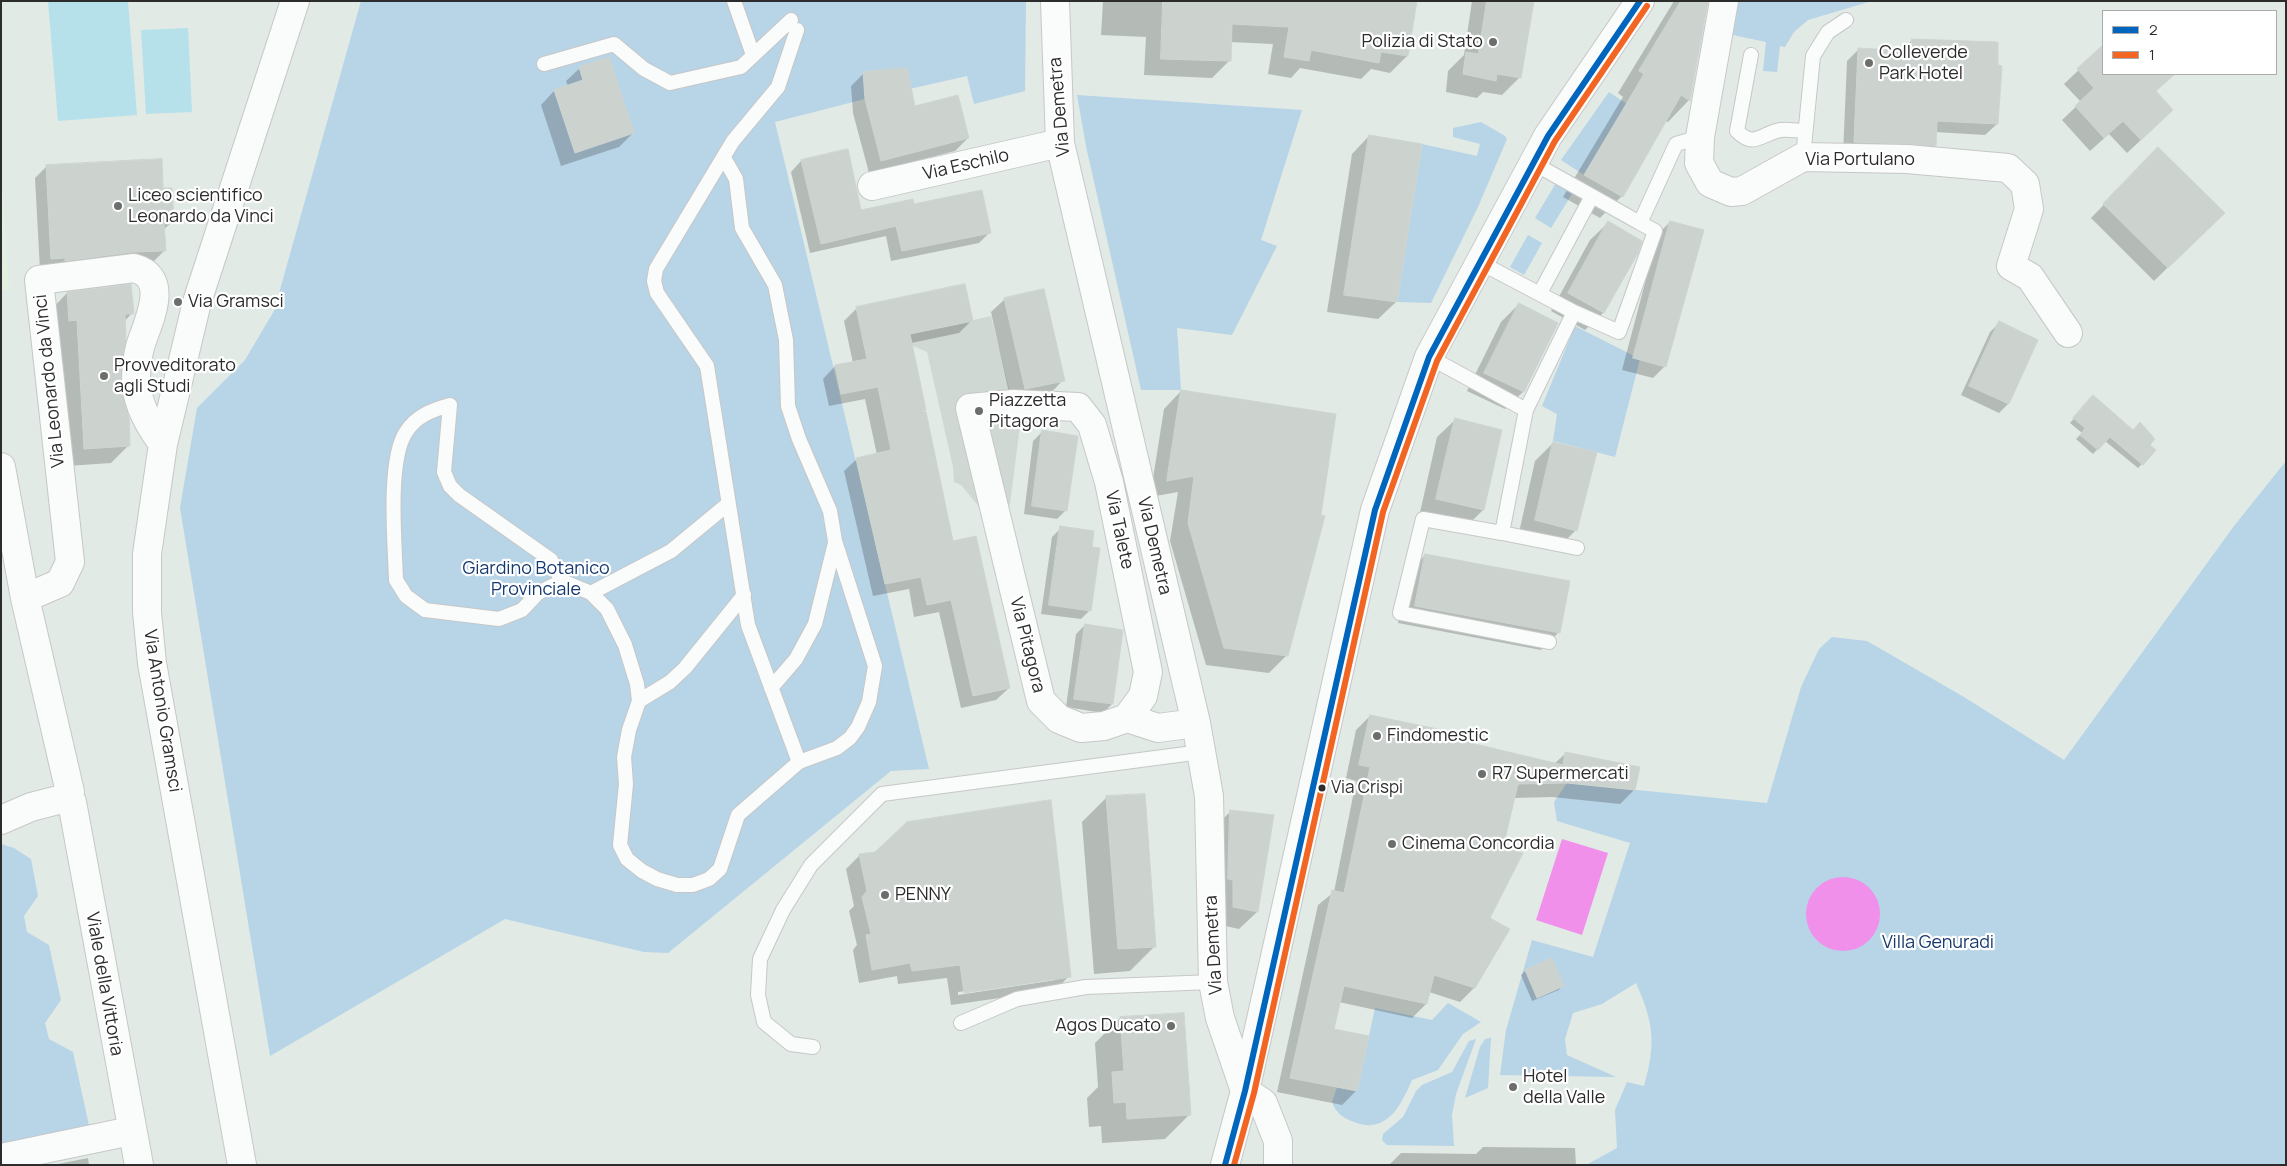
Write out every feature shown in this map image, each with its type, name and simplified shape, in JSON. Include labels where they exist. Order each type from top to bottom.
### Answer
[{"type":"street","name":"Via Antonio Gramsci","points":[[242,1165],[152,663],[148,612],[147,554],[163,444],[197,302],[295,1]]},
{"type":"street","name":"Via Demetra","points":[[1055,1],[1060,143],[1196,723],[1208,796],[1213,982],[1220,1018],[1245,1092]]},
{"type":"street","points":[[1225,1165],[1245,1092],[1375,510],[1429,357],[1548,136],[1640,1]]},
{"type":"street","name":"Via Portulano","points":[[1724,1],[1700,137],[1698,163],[1710,183],[1731,192],[1753,187],[1804,144],[1907,159],[2008,168],[2026,184],[2029,210],[2010,266],[2030,277],[2068,333]]},
{"type":"street","name":"Via Eschilo","points":[[872,186],[1060,143]]},
{"type":"street","name":"Via Leonardo da Vinci","points":[[25,598],[60,583],[70,562],[39,280],[134,268],[147,274],[155,289],[155,297],[140,348],[136,382],[144,415],[163,444]]},
{"type":"street","name":"Via Pitagora","points":[[1013,404],[970,408],[994,514],[1041,701],[1059,719],[1081,728],[1104,726],[1127,718]]},
{"type":"street","name":"Via Talete","points":[[1013,404],[1078,407],[1092,425],[1109,482],[1148,672],[1143,696],[1127,718]]},
{"type":"street","name":"Viale della Vittoria","points":[[1,467],[25,598],[69,797],[138,1165]]},
{"type":"street","points":[[1127,718],[1158,728],[1196,723]]},
{"type":"street","points":[[1,820],[31,807],[69,797]]},
{"type":"street","points":[[1245,1092],[1263,1103],[1278,1141],[1278,1165]]},
{"type":"street","points":[[1,1158],[131,1131]]},
{"type":"lane","points":[[734,1],[753,55]]},
{"type":"lane","points":[[1751,55],[1736,131],[1743,138],[1754,140],[1780,130],[1804,144],[1814,56],[1828,32],[1846,20]]},
{"type":"lane","points":[[544,64],[614,44],[644,68],[670,83],[741,67],[753,55],[794,25],[778,87],[733,141],[656,269],[654,281],[657,293],[707,366],[748,625],[799,762]]},
{"type":"lane","points":[[1640,223],[1676,144],[1700,137]]},
{"type":"lane","points":[[562,581],[538,594],[522,610],[499,619],[425,610],[406,596],[396,580],[395,464],[406,432],[416,421],[428,411],[450,405],[444,472],[450,486],[459,495],[551,560],[562,581],[591,593],[607,609],[625,646],[637,684],[639,701],[628,730],[624,757],[626,784],[620,845],[627,859],[657,879],[676,886],[693,885],[709,879],[720,869],[738,815],[799,762],[837,748],[850,738],[864,715],[873,687],[875,666],[836,541],[830,511],[799,439],[788,406],[786,340],[775,285],[742,228],[736,179],[724,158]]},
{"type":"lane","points":[[1481,263],[1574,312],[1620,332],[1655,231],[1533,163]]},
{"type":"lane","points":[[1540,293],[1592,196]]},
{"type":"lane","points":[[1502,533],[1526,410],[1574,312]]},
{"type":"lane","points":[[1429,357],[1526,410]]},
{"type":"lane","points":[[591,593],[670,551],[728,504]]},
{"type":"lane","points":[[1549,642],[1400,613],[1423,519],[1577,548]]},
{"type":"lane","points":[[771,688],[796,658],[815,624],[836,541]]},
{"type":"lane","points":[[639,701],[670,682],[685,668],[744,595]]},
{"type":"lane","points":[[813,1048],[791,1044],[764,1022],[758,995],[760,959],[783,910],[811,865],[882,794],[1201,752]]},
{"type":"lane","points":[[961,1023],[1017,1000],[1086,987],[1213,982]]},
{"type":"shaded area","points":[[48,1],[128,1],[137,115],[58,121]]},
{"type":"shaded area","points":[[188,28],[192,112],[146,114],[141,30]]},
{"type":"shaded area","points":[[1,165],[9,289],[1,290]]},
{"type":"shaded area","name":"Piazzetta Pitagora","points":[[991,316],[1013,404],[1021,418],[1010,504],[994,514],[981,509],[961,485],[954,482],[953,467],[927,352],[911,345],[907,335]]},
{"type":"shaded area","points":[[1562,839],[1608,853],[1582,935],[1536,920]]},
{"type":"shaded area","points":[[1836,877],[1850,877],[1864,883],[1874,893],[1880,907],[1878,928],[1864,945],[1850,951],[1836,951],[1822,945],[1812,935],[1806,921],[1806,907],[1812,893],[1822,883]]},
{"type":"green space","name":"Giardino Botanico Provinciale","points":[[361,1],[1026,1],[1025,91],[974,104],[967,76],[775,122],[929,769],[891,771],[668,953],[644,952],[505,919],[270,1056],[180,508],[197,408],[245,360],[274,311]]},
{"type":"green space","points":[[1733,1],[1872,1],[1808,20],[1794,32],[1785,47],[1780,46],[1777,72],[1763,71],[1766,42],[1728,34]]},
{"type":"green space","points":[[1609,92],[1627,104],[1584,175],[1561,160]]},
{"type":"green space","points":[[1077,95],[1302,110],[1261,240],[1277,246],[1232,335],[1177,328],[1181,390],[1141,390],[1086,146]]},
{"type":"green space","points":[[1481,122],[1507,139],[1478,207],[1431,303],[1397,302],[1422,144],[1477,156],[1480,144],[1453,137],[1453,128]]},
{"type":"green space","points":[[1556,183],[1572,194],[1551,228],[1535,218]]},
{"type":"green space","points":[[1528,235],[1542,243],[1524,275],[1510,267]]},
{"type":"green space","points":[[1575,326],[1640,359],[1615,457],[1553,441],[1557,414],[1542,406]]},
{"type":"green space","name":"Villa Genuradi","points":[[2286,461],[2286,1165],[1586,1165],[1617,1148],[1615,1110],[1627,1082],[1644,1086],[1650,1058],[1651,1034],[1647,1010],[1636,983],[1602,1004],[1573,1013],[1565,1039],[1567,1055],[1616,1077],[1500,1075],[1506,1030],[1532,940],[1593,957],[1630,843],[1557,821],[1554,802],[1567,783],[1767,803],[1801,687],[1819,649],[1832,637],[1867,641],[1964,697],[2064,760],[2234,526]]},
{"type":"green space","points":[[1,844],[14,848],[31,859],[38,896],[24,916],[27,932],[49,945],[61,1000],[45,1023],[49,1039],[73,1052],[90,1130],[1,1150]]},
{"type":"green space","points":[[1448,1003],[1481,1022],[1463,1034],[1438,1070],[1412,1080],[1398,1108],[1384,1121],[1366,1125],[1343,1117],[1332,1102],[1337,1087],[1357,1091],[1375,1008],[1432,1020]]},
{"type":"green space","points":[[1491,1038],[1488,1088],[1465,1098],[1480,1047],[1485,1039]]},
{"type":"green space","points":[[1476,1039],[1456,1094],[1452,1115],[1454,1146],[1387,1145],[1382,1140],[1383,1134],[1403,1117],[1416,1091],[1422,1085],[1452,1072],[1469,1041]]},
{"type":"building","points":[[1163,1],[1417,1],[1408,56],[1381,52],[1379,63],[1311,50],[1309,61],[1284,57],[1289,27],[1232,24],[1231,61],[1161,59]]},
{"type":"building","points":[[1487,1],[1534,1],[1521,78],[1497,74],[1496,81],[1463,74],[1466,52],[1478,54]]},
{"type":"building","points":[[1681,1],[1708,1],[1690,101],[1681,95],[1623,197],[1584,175],[1644,74],[1639,71]]},
{"type":"building","points":[[1912,39],[1998,42],[1998,65],[2002,66],[1998,124],[1937,121],[1936,146],[1854,142],[1858,48],[1911,51]]},
{"type":"building","points":[[2102,46],[2102,75],[2174,75],[2156,91],[2173,110],[2141,140],[2123,121],[2104,138],[2075,106],[2094,88],[2077,69]]},
{"type":"building","points":[[609,57],[634,133],[575,153],[554,90],[583,80],[579,67]]},
{"type":"building","points":[[907,68],[915,106],[958,95],[969,138],[881,161],[865,99],[863,72]]},
{"type":"building","points":[[1369,135],[1422,144],[1397,302],[1344,295]]},
{"type":"building","points":[[2158,147],[2225,213],[2168,268],[2103,204]]},
{"type":"building","points":[[848,149],[861,210],[913,199],[914,204],[982,190],[991,233],[902,251],[896,226],[821,244],[801,160]]},
{"type":"building","points":[[162,159],[163,188],[172,188],[174,221],[164,222],[166,251],[132,252],[65,261],[65,258],[51,259],[46,165]]},
{"type":"building","points":[[1608,221],[1642,241],[1638,253],[1604,313],[1568,293]]},
{"type":"building","points":[[1670,221],[1704,230],[1666,367],[1633,358]]},
{"type":"building","name":"Provveditorato agli Studi","points":[[131,284],[134,314],[125,314],[126,340],[120,382],[129,418],[130,446],[84,449],[77,320],[69,321],[67,292]]},
{"type":"building","points":[[965,284],[973,321],[910,334],[926,410],[922,411],[926,412],[953,541],[976,536],[1010,688],[973,696],[951,600],[927,605],[921,577],[885,584],[856,458],[891,450],[878,387],[841,394],[835,365],[867,359],[856,307]]},
{"type":"building","points":[[1044,289],[1065,381],[1025,389],[1004,298]]},
{"type":"building","points":[[1519,303],[1558,323],[1524,392],[1484,373]]},
{"type":"building","points":[[1999,321],[2038,340],[2009,404],[1969,386]]},
{"type":"building","points":[[1181,390],[1336,414],[1321,515],[1325,516],[1288,656],[1224,648],[1188,523],[1194,476],[1167,481]]},
{"type":"building","points":[[2093,395],[2133,430],[2140,422],[2155,439],[2150,445],[2156,450],[2143,465],[2110,437],[2098,450],[2080,435],[2085,428],[2073,418]]},
{"type":"building","points":[[1455,418],[1502,430],[1484,510],[1436,499]]},
{"type":"building","points":[[1042,430],[1078,436],[1067,511],[1032,506]]},
{"type":"building","points":[[1553,442],[1597,452],[1577,531],[1535,520]]},
{"type":"building","points":[[1060,526],[1094,531],[1092,547],[1100,548],[1091,611],[1049,605]]},
{"type":"building","points":[[1425,554],[1570,581],[1560,633],[1415,606]]},
{"type":"building","points":[[1085,624],[1123,630],[1113,704],[1074,699]]},
{"type":"building","points":[[1370,715],[1447,731],[1446,737],[1563,765],[1565,752],[1640,767],[1635,790],[1567,783],[1518,784],[1503,847],[1523,853],[1490,918],[1510,929],[1475,988],[1434,975],[1427,1004],[1344,986],[1334,1029],[1369,1036],[1357,1091],[1290,1078],[1332,890],[1344,893],[1370,767],[1359,765]]},
{"type":"building","points":[[1145,794],[1156,947],[1118,949],[1106,796]]},
{"type":"building","points":[[1051,800],[1071,977],[964,993],[960,965],[912,971],[910,963],[872,970],[866,935],[871,934],[862,897],[867,891],[859,854],[875,852],[907,822]]},
{"type":"building","points":[[1230,810],[1274,815],[1258,912],[1233,907],[1233,880],[1228,879]]},
{"type":"building","points":[[1552,958],[1564,986],[1537,998],[1525,970]]},
{"type":"building","points":[[1184,1013],[1191,1115],[1127,1119],[1126,1102],[1114,1103],[1112,1072],[1124,1071],[1120,1017]]},
{"type":"transit line","name":"2","points":[[1225,1165],[1245,1091],[1375,510],[1429,357],[1548,136],[1640,1]]},
{"type":"transit line","name":"1","points":[[1234,1165],[1254,1093],[1383,512],[1437,361],[1555,141],[1647,6]]},
{"type":"place","name":"Polizia di Stato","points":[[1493,42]]},
{"type":"place","name":"Colleverde Park Hotel","points":[[1869,63]]},
{"type":"place","name":"Liceo scientifico Leonardo da Vinci","points":[[118,206]]},
{"type":"place","name":"Via Gramsci","points":[[178,302]]},
{"type":"place","name":"Provveditorato agli Studi","points":[[104,376]]},
{"type":"place","name":"Piazzetta Pitagora","points":[[979,411]]},
{"type":"place","name":"Findomestic","points":[[1377,736]]},
{"type":"place","name":"R7 Supermercati","points":[[1482,774]]},
{"type":"place","name":"Via Crispi","points":[[1322,788]]},
{"type":"place","name":"Cinema Concordia","points":[[1392,844]]},
{"type":"place","name":"PENNY","points":[[885,895]]},
{"type":"place","name":"Agos Ducato","points":[[1171,1026]]},
{"type":"place","name":"Hotel della Valle","points":[[1513,1087]]}]
